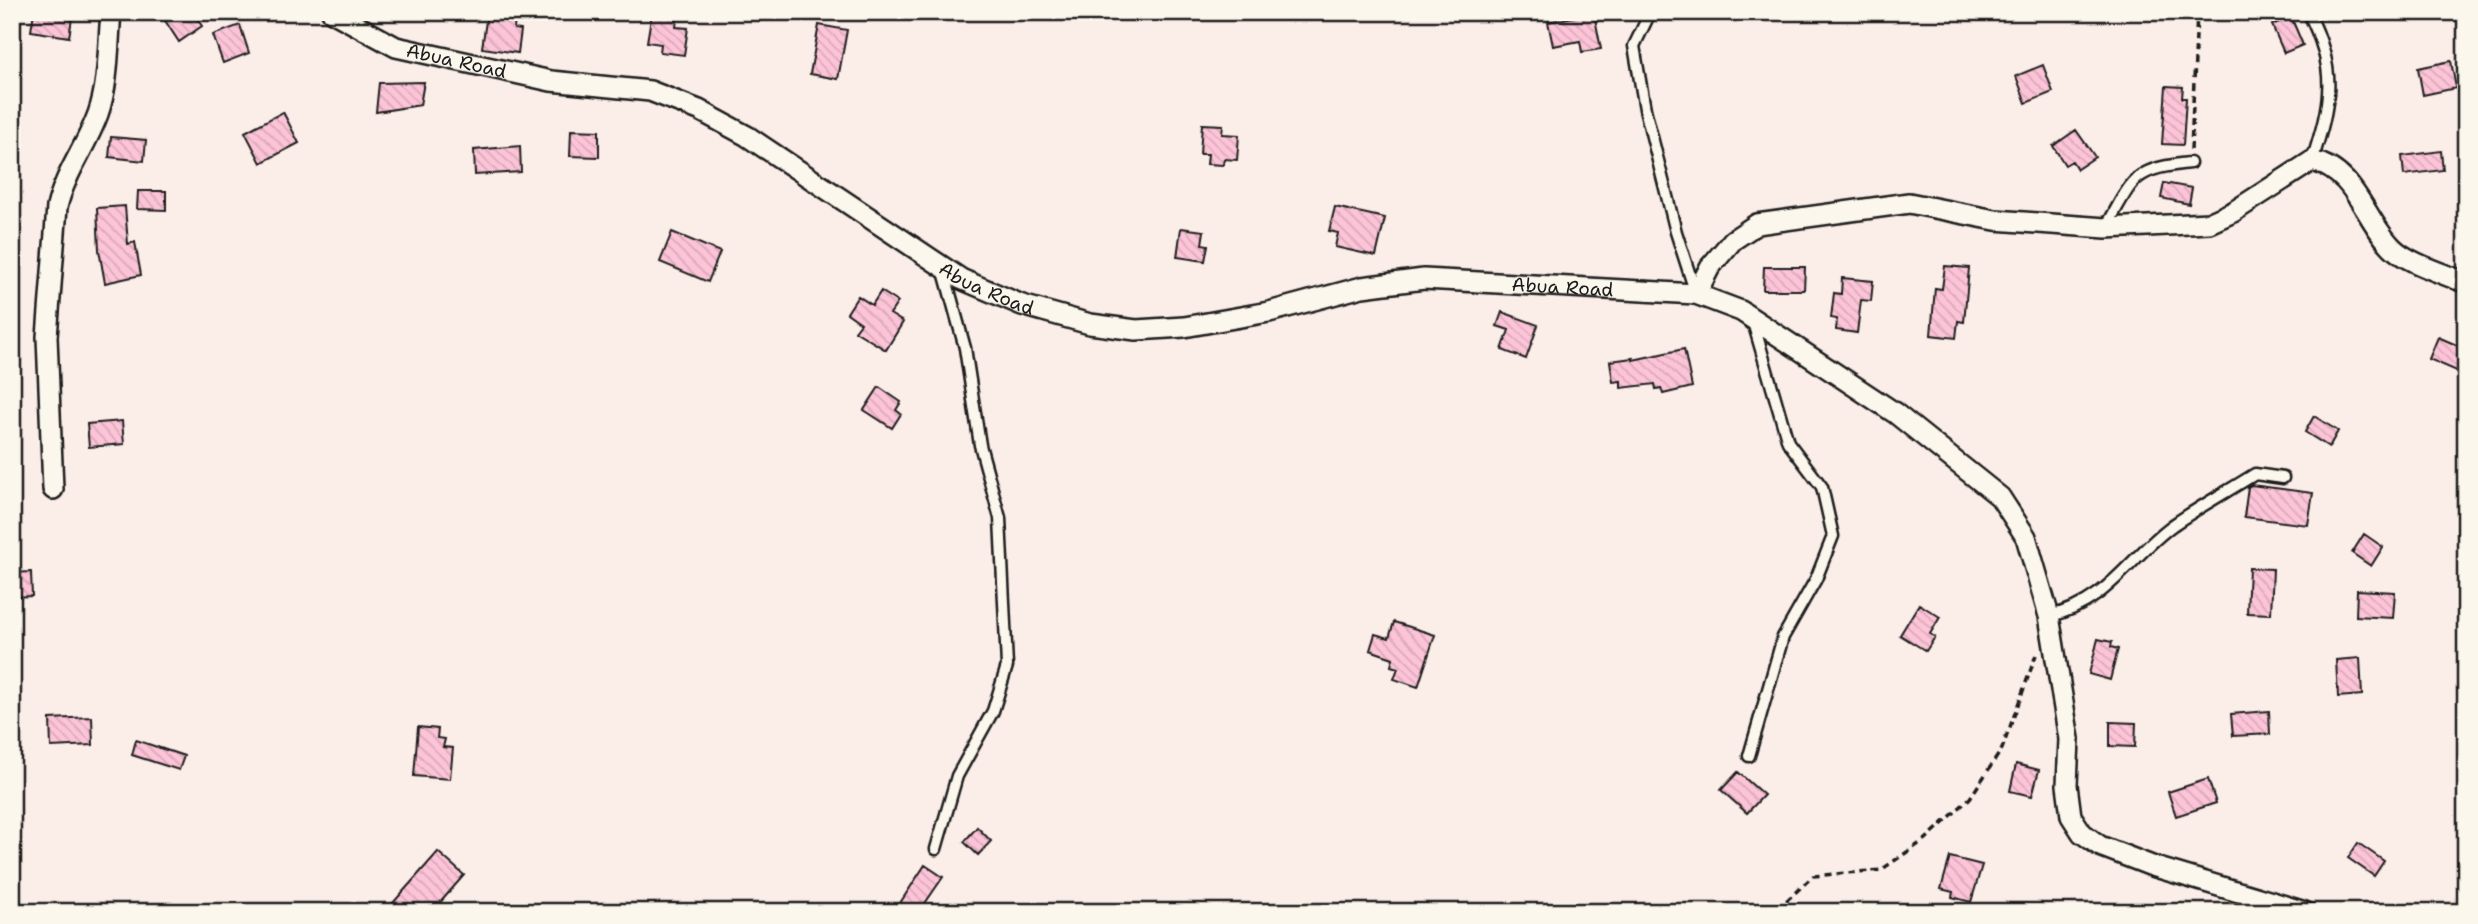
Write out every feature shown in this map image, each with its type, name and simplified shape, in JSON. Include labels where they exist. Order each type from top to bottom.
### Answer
[{"type":"street","points":[[53,489],[47,337],[57,207],[61,187],[99,111],[111,12]]},
{"type":"street","name":"Abua Road","points":[[332,12],[396,47],[551,81],[650,91],[699,110],[747,136],[943,268],[1022,305],[1090,324],[1136,330],[1184,327],[1269,312],[1362,287],[1424,279],[1696,294]]},
{"type":"street","points":[[2305,912],[2152,866],[2100,846],[2082,833],[2071,816],[2067,785],[2069,739],[2049,616],[2026,537],[2000,497],[1895,413],[1752,318],[1696,294],[1710,267],[1733,240],[1758,223],[1909,203],[1995,220],[2106,228],[2208,223],[2233,212],[2312,161],[2326,164],[2348,183],[2393,248],[2466,283]]},
{"type":"lane","points":[[2308,12],[2319,33],[2329,69],[2327,116],[2312,161]]},
{"type":"lane","points":[[1649,15],[1634,46],[1654,146],[1676,232],[1696,294]]},
{"type":"lane","points":[[2106,228],[2139,176],[2153,167],[2190,163]]},
{"type":"lane","points":[[936,849],[957,776],[993,711],[1007,666],[1000,518],[980,444],[965,348],[943,268]]},
{"type":"lane","points":[[1749,756],[1783,637],[1816,579],[1833,536],[1822,487],[1788,442],[1752,318]]},
{"type":"lane","points":[[2049,616],[2074,611],[2124,573],[2171,526],[2255,474],[2283,478]]},
{"type":"path","points":[[2190,163],[2197,12]]},
{"type":"path","points":[[1787,912],[1785,902],[1814,876],[1881,870],[1926,839],[1970,798],[2002,749],[2020,705],[2038,646]]},
{"type":"building","points":[[34,12],[73,12],[69,37],[31,31]]},
{"type":"building","points":[[174,12],[192,12],[202,26],[179,42],[164,19]]},
{"type":"building","points":[[652,12],[678,12],[676,27],[688,28],[684,55],[660,52],[661,44],[647,42]]},
{"type":"building","points":[[1594,13],[1601,49],[1582,52],[1580,41],[1553,46],[1548,22]]},
{"type":"building","points":[[487,14],[515,18],[514,29],[521,30],[518,53],[482,48]]},
{"type":"building","points":[[2291,17],[2303,45],[2284,53],[2272,25]]},
{"type":"building","points":[[240,25],[249,53],[223,63],[213,35]]},
{"type":"building","points":[[819,25],[847,30],[838,79],[810,74]]},
{"type":"building","points":[[2451,61],[2456,88],[2423,95],[2418,68]]},
{"type":"building","points":[[2043,65],[2053,92],[2026,103],[2016,76]]},
{"type":"building","points":[[424,82],[420,105],[376,112],[379,83]]},
{"type":"building","points":[[2166,86],[2183,87],[2182,98],[2186,98],[2183,145],[2162,144]]},
{"type":"building","points":[[283,112],[299,143],[261,163],[245,132]]},
{"type":"building","points":[[1202,124],[1223,125],[1222,134],[1239,135],[1237,160],[1224,159],[1223,165],[1207,164],[1208,154],[1200,154]]},
{"type":"building","points":[[571,130],[599,131],[599,157],[570,156]]},
{"type":"building","points":[[2076,130],[2095,157],[2077,169],[2072,161],[2065,165],[2053,146]]},
{"type":"building","points":[[111,137],[146,140],[144,161],[109,157]]},
{"type":"building","points":[[520,146],[521,172],[475,175],[474,150]]},
{"type":"building","points":[[2441,151],[2443,170],[2404,175],[2402,156]]},
{"type":"building","points":[[2164,183],[2192,188],[2189,204],[2161,198]]},
{"type":"building","points":[[138,191],[166,191],[166,210],[137,209]]},
{"type":"building","points":[[125,206],[128,244],[135,242],[141,275],[105,283],[99,250],[97,208]]},
{"type":"building","points":[[1335,207],[1385,218],[1376,256],[1335,247],[1338,233],[1329,231]]},
{"type":"building","points":[[1181,228],[1204,231],[1202,244],[1208,245],[1205,261],[1177,257]]},
{"type":"building","points":[[672,232],[720,252],[708,282],[660,262]]},
{"type":"building","points":[[1945,266],[1969,268],[1964,322],[1958,321],[1956,338],[1931,335],[1935,288],[1942,289]]},
{"type":"building","points":[[1764,267],[1805,267],[1804,290],[1763,290]]},
{"type":"building","points":[[1842,278],[1873,281],[1871,301],[1861,300],[1857,333],[1836,330],[1837,319],[1831,318],[1834,293],[1841,294]]},
{"type":"building","points":[[881,291],[898,302],[890,314],[903,322],[886,350],[855,331],[861,323],[847,313],[858,296],[872,305]]},
{"type":"building","points":[[1502,312],[1538,325],[1526,359],[1502,350],[1509,330],[1497,326]]},
{"type":"building","points":[[2438,337],[2466,349],[2466,375],[2429,359]]},
{"type":"building","points":[[1684,349],[1692,387],[1663,394],[1661,388],[1656,389],[1655,384],[1621,388],[1621,381],[1613,382],[1610,361],[1633,360]]},
{"type":"building","points":[[879,387],[901,402],[896,410],[901,414],[892,428],[864,410]]},
{"type":"building","points":[[2314,416],[2338,431],[2329,447],[2305,432]]},
{"type":"building","points":[[122,421],[124,444],[89,447],[87,424]]},
{"type":"building","points":[[2251,485],[2313,493],[2308,525],[2244,517],[2248,487]]},
{"type":"building","points":[[2364,534],[2383,547],[2371,566],[2352,553]]},
{"type":"building","points":[[2249,568],[2273,569],[2271,614],[2247,613]]},
{"type":"building","points":[[31,572],[32,596],[12,597],[12,573]]},
{"type":"building","points":[[2357,590],[2395,592],[2393,618],[2356,616]]},
{"type":"building","points":[[1919,604],[1940,617],[1930,634],[1935,637],[1926,651],[1900,635]]},
{"type":"building","points":[[1394,622],[1435,635],[1418,687],[1394,679],[1398,668],[1391,666],[1393,658],[1370,650],[1375,634],[1389,638]]},
{"type":"building","points":[[2098,639],[2112,642],[2111,647],[2118,649],[2110,680],[2089,674]]},
{"type":"building","points":[[2360,658],[2362,695],[2338,697],[2336,660]]},
{"type":"building","points":[[2269,711],[2270,734],[2233,736],[2231,714]]},
{"type":"building","points":[[92,717],[93,745],[51,747],[50,719]]},
{"type":"building","points":[[2110,722],[2136,723],[2135,747],[2110,746]]},
{"type":"building","points":[[418,727],[438,729],[437,738],[445,739],[443,747],[453,748],[450,779],[414,776]]},
{"type":"building","points":[[136,740],[184,756],[179,770],[132,755]]},
{"type":"building","points":[[2016,764],[2039,770],[2032,796],[2010,791]]},
{"type":"building","points":[[1738,772],[1764,795],[1747,813],[1721,790]]},
{"type":"building","points":[[2208,779],[2216,803],[2176,816],[2168,792]]},
{"type":"building","points":[[977,827],[991,841],[978,855],[964,842]]},
{"type":"building","points":[[2358,843],[2384,861],[2374,876],[2348,858]]},
{"type":"building","points":[[438,852],[464,875],[432,912],[385,912]]},
{"type":"building","points":[[1950,857],[1982,865],[1971,902],[1952,897],[1953,892],[1941,889]]},
{"type":"building","points":[[925,865],[943,877],[919,912],[913,912],[900,903]]}]
